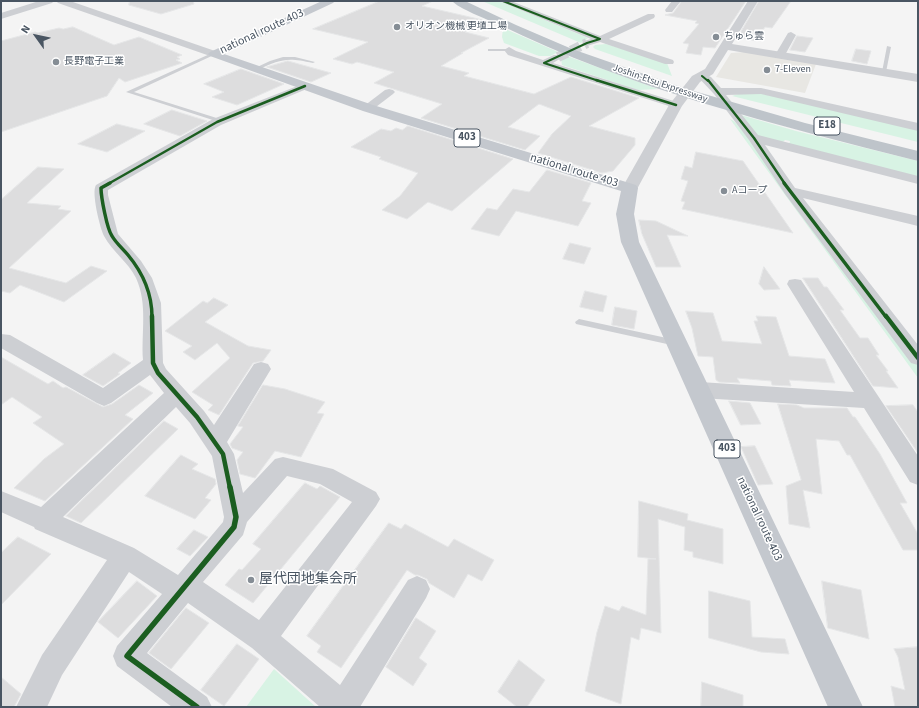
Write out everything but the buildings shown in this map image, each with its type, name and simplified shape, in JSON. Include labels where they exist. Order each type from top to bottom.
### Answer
[{"type":"highway","name":"national route 403","points":[[214,54],[330,1]]},
{"type":"highway","name":"Joshin-Etsu Expressway","points":[[457,1],[553,45],[666,84],[740,107],[918,156]]},
{"type":"highway","name":"Joshin-Etsu Expressway","points":[[471,1],[564,42],[666,84]]},
{"type":"highway","name":"national route 403","points":[[214,54],[368,108],[630,188],[625,214],[630,242],[846,707]]},
{"type":"highway","name":"Joshin-Etsu Expressway","points":[[740,107],[918,147]]},
{"type":"street","points":[[1,16],[49,1]]},
{"type":"street","points":[[61,1],[214,54]]},
{"type":"street","points":[[503,1],[600,39],[669,62]]},
{"type":"street","points":[[669,10],[677,1]]},
{"type":"street","points":[[630,188],[676,105],[696,79],[709,71],[753,1]]},
{"type":"street","points":[[517,7],[528,3]]},
{"type":"street","points":[[587,43],[600,39],[651,16]]},
{"type":"street","points":[[780,55],[791,35]]},
{"type":"street","points":[[726,46],[918,78]]},
{"type":"street","points":[[509,50],[512,53],[676,105]]},
{"type":"street","points":[[544,63],[558,57]]},
{"type":"street","points":[[702,76],[718,92],[754,138],[790,191],[918,358]]},
{"type":"street","points":[[197,707],[127,656],[234,527],[236,517],[223,454],[197,417],[158,373],[153,363],[152,303],[144,278],[135,264],[111,235],[100,195],[101,188],[220,121],[305,86]]},
{"type":"street","points":[[718,92],[752,90],[761,91],[918,127]]},
{"type":"street","points":[[368,108],[389,92]]},
{"type":"street","points":[[754,138],[918,180]]},
{"type":"street","points":[[790,191],[918,221]]},
{"type":"street","points":[[795,284],[918,475]]},
{"type":"street","points":[[1,342],[3,340],[104,398],[153,363]]},
{"type":"street","points":[[215,442],[261,369]]},
{"type":"street","points":[[700,390],[870,401]]},
{"type":"street","points":[[43,521],[176,394]]},
{"type":"street","points":[[236,517],[283,466],[325,476],[368,499],[262,638]]},
{"type":"street","points":[[1,502],[125,556],[172,586],[196,592],[262,638],[343,707],[417,590]]},
{"type":"street","points":[[31,707],[52,665],[125,556]]},
{"type":"lane","points":[[884,72],[889,47]]},
{"type":"lane","points":[[490,50],[509,50]]},
{"type":"lane","points":[[214,54],[129,92],[220,121]]},
{"type":"lane","points":[[255,69],[284,57],[293,57],[313,62]]},
{"type":"lane","points":[[579,322],[678,343]]},
{"type":"shaded area","name":"7-Eleven","points":[[745,52],[816,64],[805,93],[716,77],[731,53]]},
{"type":"green space","points":[[482,1],[499,1],[588,38],[581,43]]},
{"type":"green space","points":[[503,28],[558,52],[550,56],[539,56],[504,43],[502,37]]},
{"type":"green space","points":[[606,44],[667,63],[672,76],[593,47],[595,45]]},
{"type":"green space","points":[[567,56],[658,89],[638,90],[562,65],[561,59]]},
{"type":"green space","points":[[741,93],[759,93],[918,129],[918,142],[732,96]]},
{"type":"green space","points":[[741,115],[796,131],[918,161],[918,177],[789,145],[790,141],[785,140],[782,143],[755,135]]},
{"type":"green space","points":[[730,119],[734,121],[748,137],[918,365],[918,378]]},
{"type":"green space","points":[[274,669],[316,707],[246,707]]},
{"type":"tunnel","points":[[558,57],[587,43]]},
{"type":"cycle path","points":[[503,1],[600,39],[587,43],[544,63],[676,105]]},
{"type":"cycle path","points":[[702,76],[707,79],[718,92],[754,138],[790,191],[918,358]]},
{"type":"cycle path","points":[[197,707],[127,656],[234,527],[236,517],[223,454],[197,417],[158,373],[153,363],[152,303],[144,278],[135,264],[111,235],[101,195],[101,188],[217,122],[305,86]]},
{"type":"place","name":"オリオン機械 更埴工場","points":[[397,27]]},
{"type":"place","name":"ちゅら雲","points":[[716,37]]},
{"type":"place","name":"長野電子工業","points":[[56,62]]},
{"type":"place","name":"7-Eleven","points":[[767,70]]},
{"type":"place","name":"Aコープ","points":[[724,191]]},
{"type":"place","name":"屋代団地集会所","points":[[251,580]]}]
